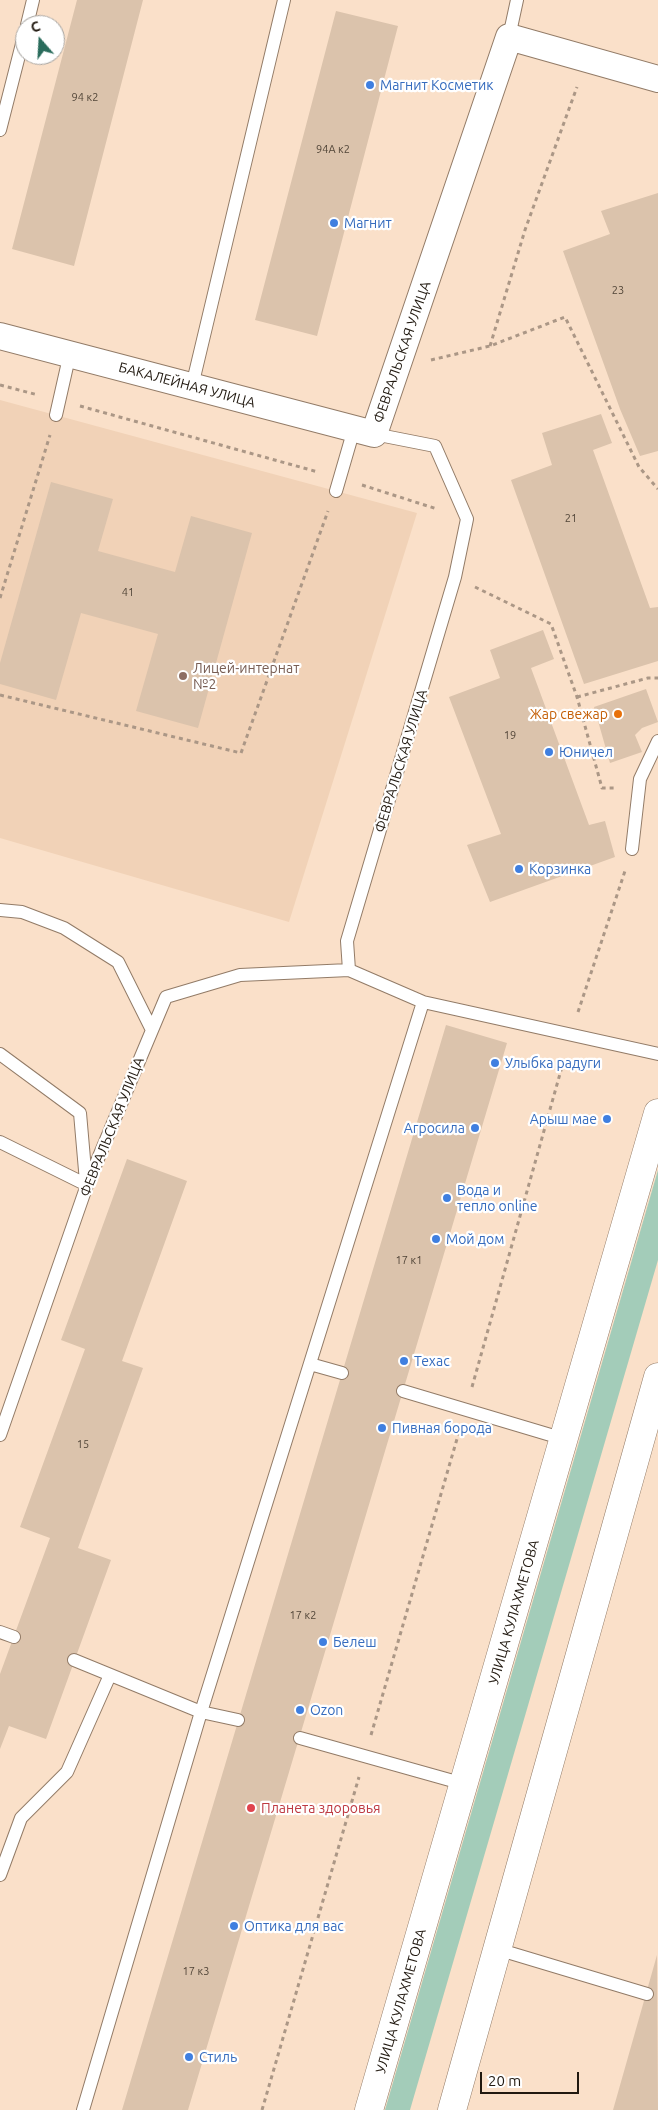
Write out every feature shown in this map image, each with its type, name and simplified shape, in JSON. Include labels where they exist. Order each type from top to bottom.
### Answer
[{"type":"main road","name":"УЛИЦА КУЛАХМЕТОВА","points":[[370,2110],[658,1113]]},
{"type":"main road","points":[[452,2110],[658,1377]]},
{"type":"street","points":[[509,38],[658,79]]},
{"type":"street","name":"ФЕВРАЛЬСКАЯ УЛИЦА","points":[[364,432],[396,368],[509,38]]},
{"type":"street","name":"БАКАЛЕЙНАЯ УЛИЦА","points":[[0,336],[364,432]]},
{"type":"lane","points":[[29,15],[33,0]]},
{"type":"lane","points":[[192,386],[284,0]]},
{"type":"lane","points":[[509,38],[517,0]]},
{"type":"lane","points":[[0,130],[17,65]]},
{"type":"lane","points":[[56,415],[70,353]]},
{"type":"lane","points":[[336,491],[340,478],[364,432]]},
{"type":"lane","name":"ФЕВРАЛЬСКАЯ УЛИЦА","points":[[349,970],[347,941],[456,577],[467,519],[435,446],[364,432]]},
{"type":"lane","points":[[632,849],[640,779],[658,741]]},
{"type":"lane","points":[[0,910],[22,912],[64,928],[118,962],[152,1030]]},
{"type":"lane","name":"ФЕВРАЛЬСКАЯ УЛИЦА","points":[[0,1435],[87,1185],[166,997],[240,974],[349,970],[423,1002],[658,1054]]},
{"type":"lane","points":[[83,2110],[201,1712],[423,1002]]},
{"type":"lane","points":[[0,1054],[80,1112],[87,1185]]},
{"type":"lane","points":[[0,1142],[87,1185]]},
{"type":"lane","points":[[310,1364],[342,1373]]},
{"type":"lane","points":[[403,1391],[564,1439]]},
{"type":"lane","points":[[0,1632],[14,1637]]},
{"type":"lane","points":[[74,1660],[201,1712],[238,1720]]},
{"type":"lane","points":[[0,1875],[21,1818],[67,1772],[110,1675]]},
{"type":"lane","points":[[300,1738],[464,1784]]},
{"type":"lane","points":[[497,1949],[647,1994]]},
{"type":"path","points":[[490,346],[525,230],[587,58]]},
{"type":"path","points":[[396,368],[490,346],[564,317],[638,468],[658,489]]},
{"type":"path","points":[[0,385],[340,478],[467,519]]},
{"type":"path","points":[[0,598],[56,415]]},
{"type":"path","points":[[0,695],[241,752],[336,491]]},
{"type":"path","points":[[456,577],[551,624],[577,697],[602,788],[638,789]]},
{"type":"path","points":[[577,697],[648,678],[658,678]]},
{"type":"path","points":[[262,2110],[466,1410],[571,1035],[632,849]]},
{"type":"shaded area","name":"Лицей-интернат №2","points":[[0,400],[417,513],[289,922],[0,838]]},
{"type":"green space","points":[[658,1170],[658,1260],[410,2110],[385,2110]]},
{"type":"building","points":[[77,0],[143,0],[74,266],[12,249],[60,65],[65,65],[65,46]]},
{"type":"building","points":[[336,11],[398,26],[317,336],[255,320]]},
{"type":"building","points":[[658,193],[658,451],[640,456],[620,409],[563,251],[610,234],[601,211]]},
{"type":"building","points":[[601,414],[612,443],[593,450],[650,608],[658,607],[658,661],[584,684],[511,480],[552,465],[542,433]]},
{"type":"building","points":[[51,482],[113,499],[98,551],[175,572],[191,516],[252,533],[198,728],[136,711],[158,634],[81,613],[56,700],[0,684],[0,663]]},
{"type":"building","points":[[543,630],[554,659],[531,668],[589,825],[605,821],[615,857],[490,902],[467,845],[501,834],[449,697],[500,678],[490,650]]},
{"type":"building","points":[[646,689],[658,722],[642,728],[635,735],[642,752],[610,763],[594,707]]},
{"type":"building","points":[[446,1025],[507,1043],[188,2110],[122,2110]]},
{"type":"building","points":[[127,1159],[187,1181],[122,1361],[143,1368],[78,1548],[111,1560],[46,1739],[9,1726],[0,1749],[0,1674],[50,1538],[20,1527],[85,1349],[61,1340]]},
{"type":"building","points":[[657,1955],[658,2110],[613,2110]]},
{"type":"place","name":"Магнит Косметик","points":[[370,85]]},
{"type":"place","name":"Магнит","points":[[334,223]]},
{"type":"place","name":"Лицей-интернат №2","points":[[183,676]]},
{"type":"place","name":"Жар свежар","points":[[618,714]]},
{"type":"place","name":"Юничел","points":[[549,752]]},
{"type":"place","name":"Корзинка","points":[[519,869]]},
{"type":"place","name":"Улыбка радуги","points":[[495,1063]]},
{"type":"place","name":"Арыш мае","points":[[607,1119]]},
{"type":"place","name":"Агросила","points":[[475,1128]]},
{"type":"place","name":"Вода и тепло online","points":[[447,1198]]},
{"type":"place","name":"Мой дом","points":[[436,1239]]},
{"type":"place","name":"Техас","points":[[404,1361]]},
{"type":"place","name":"Пивная борода","points":[[382,1428]]},
{"type":"place","name":"Белеш","points":[[323,1642]]},
{"type":"place","name":"Ozon","points":[[300,1710]]},
{"type":"place","name":"Планета здоровья","points":[[251,1808]]},
{"type":"place","name":"Оптика для вас","points":[[234,1926]]},
{"type":"place","name":"Стиль","points":[[189,2057]]}]
